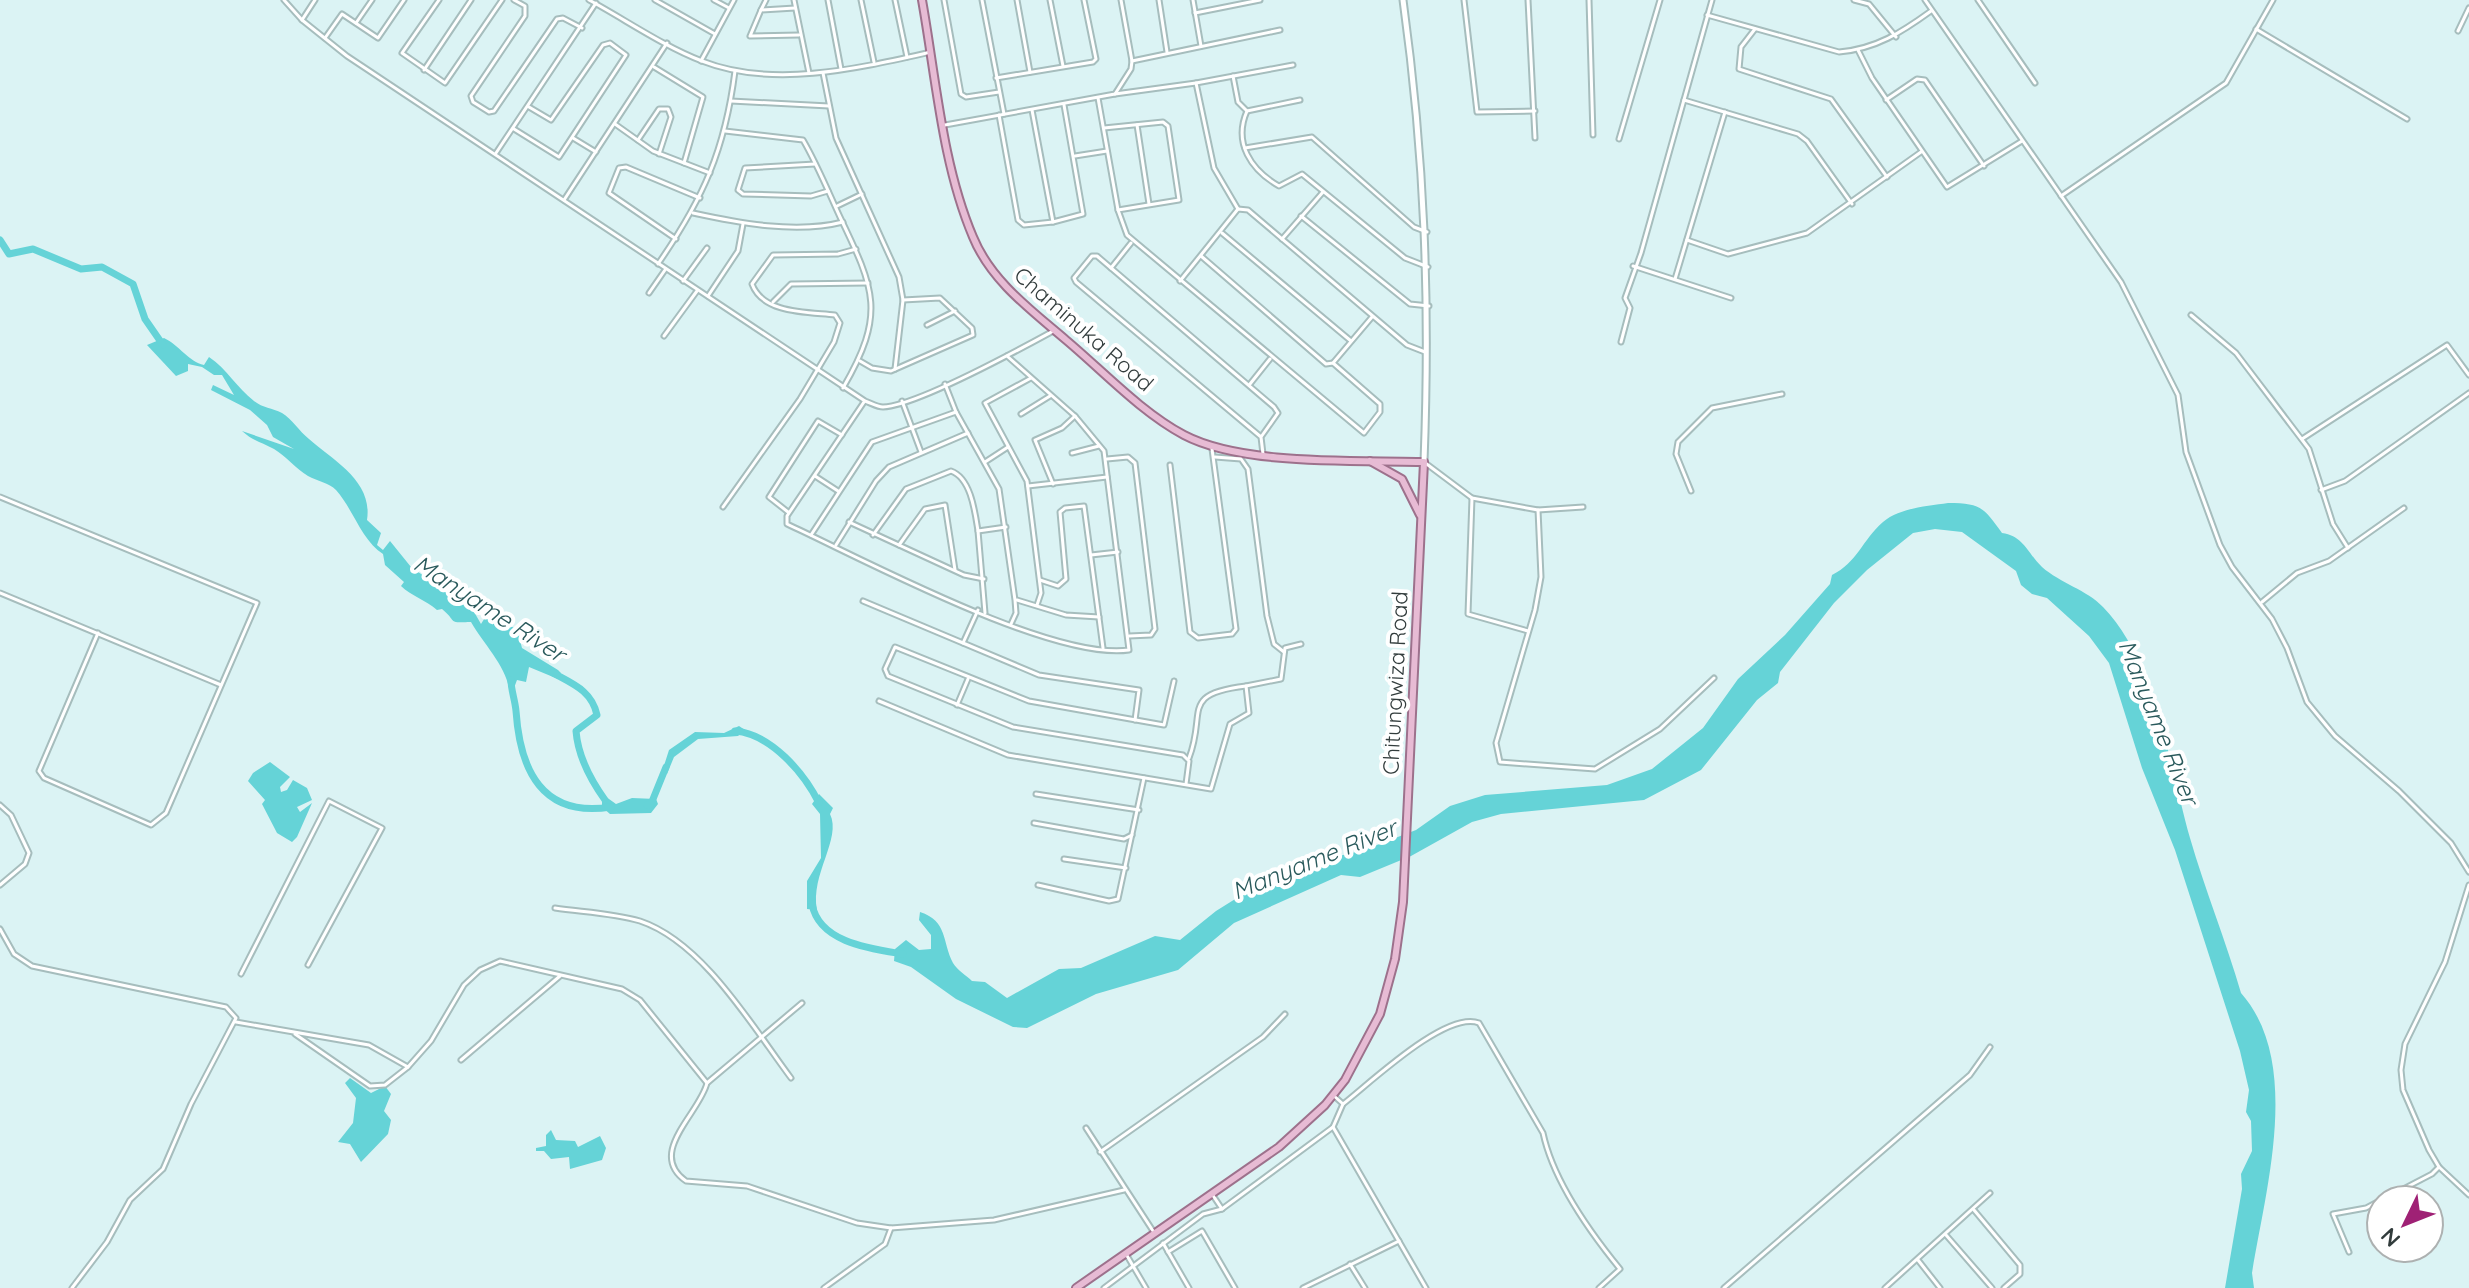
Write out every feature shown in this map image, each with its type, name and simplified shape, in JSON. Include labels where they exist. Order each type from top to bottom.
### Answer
[{"type":"main road","name":"Chaminuka Road","points":[[922,0],[961,202],[978,249],[1014,294],[1170,426],[1212,447],[1263,454],[1424,462]]},
{"type":"main road","points":[[1403,0],[1418,109],[1427,232],[1429,306],[1424,462]]},
{"type":"main road","points":[[1367,460],[1402,479],[1422,522]]},
{"type":"main road","name":"Chitungwiza Road","points":[[1076,1288],[1302,1128],[1333,1095],[1371,1035],[1388,990],[1400,931],[1424,462]]},
{"type":"street","points":[[284,0],[324,39],[865,401],[884,407],[902,401],[1007,356],[1055,330]]},
{"type":"street","points":[[302,20],[315,0]]},
{"type":"street","points":[[356,23],[372,0]]},
{"type":"street","points":[[324,39],[341,14],[378,38],[404,0]]},
{"type":"street","points":[[439,0],[402,53],[447,83],[502,0]]},
{"type":"street","points":[[424,70],[471,0]]},
{"type":"street","points":[[514,0],[525,6],[525,16],[471,96],[473,102],[489,112],[494,111],[557,19],[563,18],[582,28]]},
{"type":"street","points":[[589,0],[701,61],[735,71],[823,72],[931,52]]},
{"type":"street","points":[[655,0],[715,34]]},
{"type":"street","points":[[714,0],[729,8]]},
{"type":"street","points":[[701,61],[734,0]]},
{"type":"street","points":[[766,0],[750,36],[799,35]]},
{"type":"street","points":[[794,0],[809,73]]},
{"type":"street","points":[[828,0],[841,69]]},
{"type":"street","points":[[861,0],[874,62]]},
{"type":"street","points":[[895,0],[907,57]]},
{"type":"street","points":[[944,0],[961,94],[966,97],[999,92]]},
{"type":"street","points":[[982,0],[1018,220],[1024,225],[1083,214],[1064,104]]},
{"type":"street","points":[[1017,0],[1030,72]]},
{"type":"street","points":[[1050,0],[1063,66]]},
{"type":"street","points":[[996,78],[1096,59],[1084,0]]},
{"type":"street","points":[[1115,94],[1131,69],[1132,61],[1121,0]]},
{"type":"street","points":[[1159,0],[1167,52]]},
{"type":"street","points":[[1193,0],[1201,46]]},
{"type":"street","points":[[1195,13],[1260,0]]},
{"type":"street","points":[[1464,0],[1477,112],[1535,111]]},
{"type":"street","points":[[1528,0],[1535,138]]},
{"type":"street","points":[[1589,0],[1593,135]]},
{"type":"street","points":[[1619,139],[1660,0]]},
{"type":"street","points":[[1621,342],[1630,308],[1625,298],[1633,266],[1641,253],[1712,0]]},
{"type":"street","points":[[1854,0],[1869,4],[1896,37]]},
{"type":"street","points":[[1925,0],[2121,282],[2178,395],[2186,452],[2216,535],[2232,567],[2261,603],[2287,648],[2307,702],[2319,720],[2399,791],[2451,843],[2469,872]]},
{"type":"street","points":[[1978,0],[2035,83]]},
{"type":"street","points":[[2061,196],[2226,83],[2273,0]]},
{"type":"street","points":[[496,153],[596,3]]},
{"type":"street","points":[[761,10],[795,8]]},
{"type":"street","points":[[2458,31],[2469,8]]},
{"type":"street","points":[[1707,15],[1826,51],[1858,50],[1896,37],[1931,11]]},
{"type":"street","points":[[1755,29],[1741,47],[1740,70],[1831,99],[1887,177]]},
{"type":"street","points":[[2256,29],[2407,119]]},
{"type":"street","points":[[1132,61],[1280,30]]},
{"type":"street","points":[[564,200],[654,67],[667,42]]},
{"type":"street","points":[[514,129],[557,157],[624,62],[624,51],[610,43],[603,45],[551,120],[529,107]]},
{"type":"street","points":[[1858,50],[1886,100],[1947,187],[2022,141]]},
{"type":"street","points":[[945,125],[1293,65]]},
{"type":"street","points":[[654,67],[703,97],[684,163]]},
{"type":"street","points":[[658,264],[701,198],[725,131],[735,71]]},
{"type":"street","points":[[823,72],[836,138],[895,265],[903,300],[895,369]]},
{"type":"street","points":[[1233,76],[1238,102],[1247,111]]},
{"type":"street","points":[[1886,100],[1917,79],[1925,80],[1984,166]]},
{"type":"street","points":[[1196,83],[1214,168],[1238,209]]},
{"type":"street","points":[[1098,98],[1118,210],[1132,241],[1364,433],[1380,412],[1380,404],[1333,363]]},
{"type":"street","points":[[1247,111],[1300,100]]},
{"type":"street","points":[[1682,100],[1803,138],[1852,204]]},
{"type":"street","points":[[731,101],[829,106]]},
{"type":"street","points":[[638,141],[659,109],[668,109],[671,117],[659,154]]},
{"type":"street","points":[[1032,110],[1053,222]]},
{"type":"street","points":[[1247,111],[1242,122],[1251,166],[1277,185],[1301,174],[1405,258],[1428,267]]},
{"type":"street","points":[[1675,279],[1725,112]]},
{"type":"street","points":[[1104,128],[1163,122],[1168,126],[1179,200],[1118,210]]},
{"type":"street","points":[[615,124],[659,154],[710,173]]},
{"type":"street","points":[[1137,125],[1149,204]]},
{"type":"street","points":[[725,131],[801,138],[856,249],[870,282],[872,315],[859,360],[843,388]]},
{"type":"street","points":[[1245,148],[1312,137],[1414,227],[1427,232]]},
{"type":"street","points":[[573,138],[596,152]]},
{"type":"street","points":[[1073,156],[1107,151]]},
{"type":"street","points":[[1687,240],[1728,254],[1807,233],[1852,204],[1921,152]]},
{"type":"street","points":[[815,164],[749,166],[744,169],[738,190],[743,194],[811,196],[828,191]]},
{"type":"street","points":[[676,239],[609,193],[617,173],[626,167],[701,198]]},
{"type":"street","points":[[1282,239],[1323,192]]},
{"type":"street","points":[[836,207],[862,194]]},
{"type":"street","points":[[1180,281],[1222,233],[1238,209]]},
{"type":"street","points":[[1238,209],[1248,210],[1407,345],[1428,353]]},
{"type":"street","points":[[693,213],[743,224],[821,226],[843,222]]},
{"type":"street","points":[[1301,216],[1410,304],[1429,306]]},
{"type":"street","points":[[708,296],[738,251],[743,224]]},
{"type":"street","points":[[1222,233],[1351,341]]},
{"type":"street","points":[[1111,268],[1132,241]]},
{"type":"street","points":[[683,281],[707,248]]},
{"type":"street","points":[[723,507],[800,399],[834,342],[839,319],[835,315],[793,313],[751,286],[770,257],[781,253],[838,254],[856,249]]},
{"type":"street","points":[[1261,437],[1074,278],[1092,256],[1097,256],[1250,384],[1278,413],[1261,437],[1263,454]]},
{"type":"street","points":[[1201,256],[1326,364],[1333,363],[1373,316]]},
{"type":"street","points":[[1633,266],[1731,298]]},
{"type":"street","points":[[649,293],[665,269]]},
{"type":"street","points":[[773,302],[791,284],[870,282]]},
{"type":"street","points":[[664,336],[697,291]]},
{"type":"street","points":[[859,360],[882,371],[895,369],[971,338],[973,330],[937,297],[903,300]]},
{"type":"street","points":[[927,325],[955,311]]},
{"type":"street","points":[[2191,315],[2236,353],[2309,449],[2333,524],[2348,548]]},
{"type":"street","points":[[2302,439],[2447,345],[2469,375]]},
{"type":"street","points":[[865,401],[790,513],[787,524],[978,610],[1062,644],[1129,650],[1109,477],[1101,446],[1075,416],[1007,356]]},
{"type":"street","points":[[1250,384],[1271,358]]},
{"type":"street","points":[[1031,378],[985,402],[1028,486],[1040,580],[1037,605]]},
{"type":"street","points":[[945,384],[956,412],[999,489],[1015,600],[1011,624]]},
{"type":"street","points":[[2321,490],[2345,481],[2469,393]]},
{"type":"street","points":[[1691,491],[1676,454],[1680,440],[1718,405],[1782,394]]},
{"type":"street","points":[[1021,414],[1050,396]]},
{"type":"street","points":[[902,401],[921,452]]},
{"type":"street","points":[[811,535],[872,442],[956,412]]},
{"type":"street","points":[[1053,484],[1035,440],[1062,428],[1075,416]]},
{"type":"street","points":[[790,513],[769,497],[818,421],[842,435]]},
{"type":"street","points":[[836,545],[885,470],[968,433]]},
{"type":"street","points":[[1072,453],[1101,446]]},
{"type":"street","points":[[985,462],[1009,447]]},
{"type":"street","points":[[1170,465],[1190,632],[1198,638],[1232,634],[1236,629],[1212,447]]},
{"type":"street","points":[[1106,459],[1128,457],[1135,463],[1155,629],[1151,635],[1129,636]]},
{"type":"street","points":[[1214,457],[1241,459],[1248,469],[1267,616],[1274,644],[1284,652]]},
{"type":"street","points":[[1424,462],[1472,498],[1538,510],[1583,507]]},
{"type":"street","points":[[873,535],[906,489],[951,471],[958,474],[973,502],[984,579],[985,613]]},
{"type":"street","points":[[815,476],[838,491]]},
{"type":"street","points":[[1028,486],[1109,477]]},
{"type":"street","points":[[0,497],[257,603],[166,813],[151,825],[44,778],[39,771],[98,633]]},
{"type":"street","points":[[1472,498],[1468,614],[1528,631]]},
{"type":"street","points":[[899,546],[925,509],[945,505],[955,570]]},
{"type":"street","points":[[1040,580],[1058,586],[1066,579],[1060,516],[1065,508],[1086,508],[1103,648]]},
{"type":"street","points":[[2261,603],[2297,573],[2316,569],[2404,508]]},
{"type":"street","points":[[1538,510],[1541,577],[1495,748],[1497,759],[1506,766],[1595,769],[1660,729],[1714,678]]},
{"type":"street","points":[[849,522],[955,570],[984,579]]},
{"type":"street","points":[[978,531],[1006,527]]},
{"type":"street","points":[[1091,555],[1118,552]]},
{"type":"street","points":[[0,593],[221,685]]},
{"type":"street","points":[[1015,600],[1066,615],[1099,617]]},
{"type":"street","points":[[863,601],[1039,675],[1139,690],[1135,720]]},
{"type":"street","points":[[963,643],[978,610]]},
{"type":"street","points":[[1186,784],[1200,705],[1207,696],[1216,690],[1281,679],[1284,652],[1290,645],[1301,644]]},
{"type":"street","points":[[1174,681],[1164,725],[1029,701],[895,647],[886,663],[888,676],[1013,727],[1189,758]]},
{"type":"street","points":[[957,705],[969,677]]},
{"type":"street","points":[[879,701],[1008,755],[1213,787],[1230,724],[1249,713],[1246,686]]},
{"type":"street","points":[[1038,885],[1115,901],[1126,868],[1144,778]]},
{"type":"street","points":[[1036,794],[1139,810]]},
{"type":"street","points":[[241,974],[329,801],[382,828],[308,965]]},
{"type":"street","points":[[0,805],[11,815],[29,853],[25,864],[0,885]]},
{"type":"street","points":[[1034,823],[1124,839],[1134,834]]},
{"type":"street","points":[[1064,859],[1126,868]]},
{"type":"street","points":[[2469,885],[2445,962],[2402,1057],[2403,1090],[2439,1167],[2469,1195]]},
{"type":"street","points":[[555,908],[640,921],[680,941],[761,1037],[791,1078]]},
{"type":"street","points":[[0,929],[14,954],[32,966],[226,1007],[233,1012],[236,1022],[191,1104],[163,1169],[130,1200],[107,1242],[72,1288]]},
{"type":"street","points":[[293,1033],[370,1086],[385,1085],[408,1067],[431,1041],[464,985],[480,970],[500,961],[622,989],[640,1000],[707,1083]]},
{"type":"street","points":[[461,1060],[560,976]]},
{"type":"street","points":[[802,1003],[707,1083],[703,1098],[680,1128],[673,1146],[672,1163],[679,1176],[698,1184],[747,1186],[857,1223],[891,1228],[994,1220],[1124,1190]]},
{"type":"street","points":[[1100,1152],[1263,1037],[1285,1014]]},
{"type":"street","points":[[1104,1288],[1203,1214],[1222,1209],[1333,1127],[1343,1104],[1433,1036],[1466,1021],[1479,1023],[1543,1133],[1547,1153],[1599,1244],[1620,1269],[1599,1288]]},
{"type":"street","points":[[236,1022],[369,1045],[408,1067]]},
{"type":"street","points":[[1724,1288],[1970,1075],[1990,1047]]},
{"type":"street","points":[[1333,1095],[1343,1104]]},
{"type":"street","points":[[1333,1127],[1426,1288]]},
{"type":"street","points":[[1086,1128],[1155,1234]]},
{"type":"street","points":[[2409,1184],[2439,1167]]},
{"type":"street","points":[[1885,1288],[1990,1193]]},
{"type":"street","points":[[1212,1194],[1222,1209]]},
{"type":"street","points":[[2349,1252],[2333,1214],[2365,1208]]},
{"type":"street","points":[[1974,1210],[2020,1265],[2020,1274],[2004,1288]]},
{"type":"street","points":[[824,1288],[885,1244],[891,1228]]},
{"type":"street","points":[[1168,1252],[1202,1231],[1235,1288]]},
{"type":"street","points":[[1946,1235],[1992,1288]]},
{"type":"street","points":[[1305,1288],[1399,1241]]},
{"type":"street","points":[[1163,1243],[1189,1288]]},
{"type":"street","points":[[1126,1254],[1146,1288]]},
{"type":"street","points":[[1917,1260],[1940,1288]]},
{"type":"street","points":[[1350,1264],[1365,1288]]},
{"type":"street","points":[[831,1283],[835,1288]]},
{"type":"water","points":[[164,338],[199,363],[204,365],[209,357],[254,401],[286,416],[358,483],[367,506],[367,520],[381,533],[377,545],[383,550],[390,541],[411,567],[473,610],[481,624],[486,616],[517,629],[522,648],[558,670],[561,673],[558,679],[529,667],[526,682],[517,680],[514,688],[509,688],[498,663],[471,622],[453,621],[442,609],[437,610],[401,586],[404,582],[385,565],[383,554],[363,533],[336,490],[308,476],[278,452],[242,431],[294,449],[273,437],[267,425],[250,410],[211,390],[213,385],[234,395],[222,375],[214,375],[202,367],[188,364],[188,371],[176,376],[147,345]]},
{"type":"water","points":[[1948,503],[1968,504],[1981,509],[2002,533],[2021,542],[2042,567],[2097,601],[2121,630],[2149,685],[2202,877],[2241,993],[2260,1022],[2271,1055],[2275,1128],[2252,1273],[2254,1288],[2225,1288],[2242,1189],[2241,1174],[2252,1151],[2251,1121],[2246,1112],[2249,1090],[2240,1051],[2175,850],[2142,768],[2109,663],[2089,636],[2047,598],[2032,594],[2021,585],[2016,571],[1962,532],[1935,529],[1913,533],[1867,570],[1834,603],[1780,672],[1778,683],[1757,700],[1701,770],[1644,800],[1501,814],[1472,822],[1411,856],[1360,877],[1341,875],[1234,923],[1178,970],[1096,994],[1027,1028],[1013,1027],[956,999],[911,967],[894,961],[895,949],[906,940],[919,950],[931,949],[931,935],[919,920],[920,912],[940,927],[957,968],[972,981],[985,982],[1007,998],[1059,969],[1081,968],[1155,936],[1180,940],[1216,911],[1280,871],[1296,872],[1318,861],[1364,850],[1416,830],[1450,806],[1485,795],[1607,785],[1652,769],[1703,728],[1738,679],[1785,635],[1830,584],[1832,575],[1848,564],[1883,522],[1905,511]]},
{"type":"water","points":[[739,726],[745,730],[738,736],[698,739],[674,757],[667,774],[661,775],[669,750],[695,732],[724,733]]},
{"type":"water","points":[[270,762],[290,777],[280,787],[281,792],[287,790],[293,780],[307,788],[312,800],[297,807],[300,812],[312,803],[292,842],[277,833],[262,804],[265,800],[248,781],[253,773]]},
{"type":"water","points":[[602,794],[616,804],[632,798],[656,799],[658,804],[651,813],[610,814],[602,807]]},
{"type":"water","points":[[819,794],[833,808],[830,814],[833,824],[818,883],[817,910],[807,909],[807,881],[821,858],[820,814],[812,804]]},
{"type":"water","points":[[350,1078],[371,1093],[385,1086],[391,1094],[384,1111],[391,1120],[388,1134],[361,1162],[350,1144],[338,1142],[353,1123],[356,1098],[345,1083]]},
{"type":"water","points":[[551,1130],[556,1140],[575,1141],[578,1147],[600,1136],[606,1148],[602,1160],[570,1169],[569,1157],[551,1159],[544,1151],[536,1151],[536,1148],[546,1146],[546,1135]]},
{"type":"waterway","name":"Manyame River","points":[[0,240],[9,254],[33,249],[81,269],[102,267],[133,284],[145,319],[163,345]]},
{"type":"waterway","name":"Manyame River","points":[[553,673],[581,689],[594,707],[597,715],[576,731],[586,767],[605,800]]},
{"type":"waterway","points":[[511,680],[523,752],[539,785],[552,797],[568,805],[611,807]]},
{"type":"waterway","name":"Manyame River","points":[[735,731],[761,739],[785,757],[805,780],[819,803]]},
{"type":"waterway","name":"Manyame River","points":[[647,805],[651,804],[666,767]]},
{"type":"waterway","name":"Manyame River","points":[[812,904],[825,928],[836,936],[862,946],[903,954]]}]
